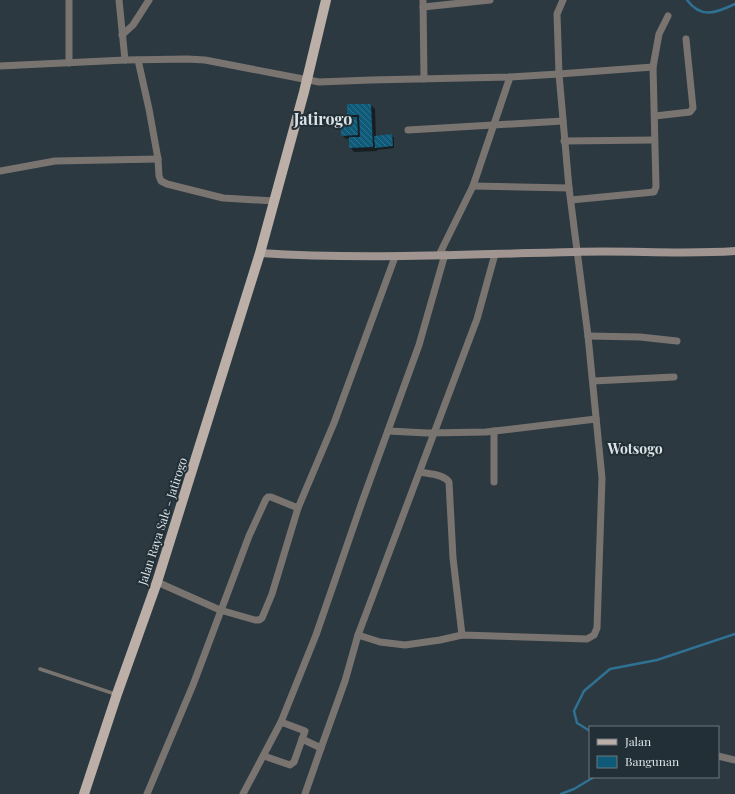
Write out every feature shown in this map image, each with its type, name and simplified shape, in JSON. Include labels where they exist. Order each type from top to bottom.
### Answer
[{"type":"main road","name":"Jalan Raya Sale - Jatirogo","points":[[84,794],[116,694],[157,582],[260,253],[307,80],[326,0]]},
{"type":"main road","points":[[260,253],[313,257],[395,257],[577,252],[735,251]]},
{"type":"street","points":[[68,63],[69,0]]},
{"type":"street","points":[[119,0],[125,60]]},
{"type":"street","points":[[122,35],[133,25],[149,0]]},
{"type":"street","points":[[424,79],[423,3],[490,0]]},
{"type":"street","points":[[358,635],[380,642],[405,645],[462,635],[587,639],[594,635],[597,628],[602,478],[588,336],[564,141],[559,74],[557,14],[562,0]]},
{"type":"street","points":[[571,200],[654,192],[656,187],[653,67],[659,34],[668,16]]},
{"type":"street","points":[[655,116],[690,112],[693,108],[686,39]]},
{"type":"street","points":[[0,66],[125,60],[187,59],[205,60],[319,82],[510,77],[653,67]]},
{"type":"street","points":[[138,60],[162,181],[167,184],[223,198],[274,201]]},
{"type":"street","points":[[243,794],[281,722],[316,635],[420,345],[442,255],[473,186],[510,77]]},
{"type":"street","points":[[408,130],[563,121]]},
{"type":"street","points":[[564,141],[654,140]]},
{"type":"street","points":[[0,171],[55,161],[158,159]]},
{"type":"street","points":[[473,186],[569,188]]},
{"type":"street","points":[[305,794],[345,680],[358,635],[477,319],[495,254]]},
{"type":"street","points":[[157,582],[220,610],[255,620],[262,618],[272,594],[298,508],[334,424],[395,257]]},
{"type":"street","points":[[588,336],[640,337],[677,341]]},
{"type":"street","points":[[593,381],[674,377]]},
{"type":"street","points":[[388,431],[435,433],[494,432],[596,420]]},
{"type":"street","points":[[494,432],[494,482]]},
{"type":"street","points":[[420,472],[442,476],[448,482],[453,558],[462,635]]},
{"type":"street","points":[[147,794],[193,685],[248,536],[266,499],[270,497],[298,508]]},
{"type":"street","points":[[264,756],[292,764],[294,762],[305,731],[281,722]]},
{"type":"street","points":[[302,740],[321,748]]},
{"type":"street","points":[[719,756],[735,760]]},
{"type":"lane","points":[[40,669],[116,694]]},
{"type":"building","points":[[347,104],[371,104],[373,147],[349,148],[349,137],[360,137],[359,115],[347,115]]},
{"type":"building","points":[[341,117],[357,117],[358,135],[341,136]]},
{"type":"building","points":[[392,134],[393,146],[375,148],[374,136]]},
{"type":"waterway","points":[[687,0],[692,6],[703,12],[715,12],[735,4]]},
{"type":"waterway","points":[[589,730],[577,723],[574,711],[584,691],[610,669],[657,660],[735,634]]},
{"type":"waterway","points":[[561,794],[574,789],[592,778]]},
{"type":"district","name":"Jatirogo","points":[[323,118]]},
{"type":"district","name":"Wotsogo","points":[[635,448]]}]
